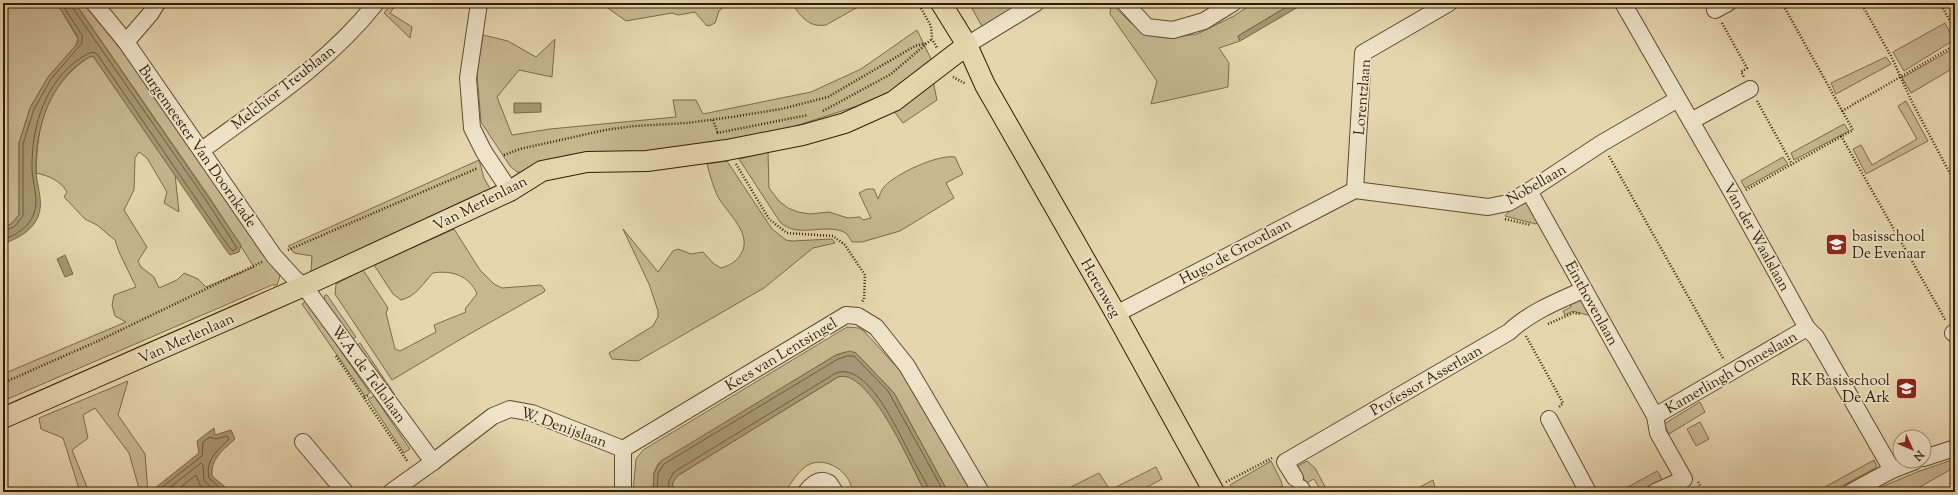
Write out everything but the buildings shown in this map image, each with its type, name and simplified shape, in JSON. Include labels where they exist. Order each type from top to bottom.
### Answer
[{"type":"main road","name":"Herenweg","points":[[940,3],[968,45],[985,85],[1116,314],[1218,488]]},
{"type":"main road","name":"Van Merlenlaan","points":[[3,418],[304,286],[510,191],[542,170],[587,162],[647,161],[727,150],[803,135],[845,123],[894,100],[968,45]]},
{"type":"street","name":"Burgemeester Van Doornkade","points":[[94,3],[126,42],[274,256],[294,279],[304,286]]},
{"type":"street","points":[[126,42],[151,13],[157,3]]},
{"type":"street","name":"Melchior Treublaan","points":[[202,150],[318,64],[366,17],[376,3]]},
{"type":"street","points":[[479,3],[468,78],[472,128],[484,152],[510,191]]},
{"type":"street","points":[[968,45],[1036,3]]},
{"type":"street","points":[[1124,3],[1147,27],[1173,30],[1204,21],[1233,3]]},
{"type":"street","name":"Lorentzlaan","points":[[1355,190],[1363,53],[1449,3]]},
{"type":"street","name":"Van der Waalslaan","points":[[1623,3],[1734,196],[1807,328],[1816,336],[1892,470]]},
{"type":"street","points":[[1691,121],[1750,89]]},
{"type":"street","name":"Nobellaan","points":[[1355,190],[1488,207],[1508,202],[1529,191],[1602,143],[1678,99]]},
{"type":"street","name":"Hugo de Grootlaan","points":[[1116,314],[1355,190]]},
{"type":"street","name":"Einthovenlaan","points":[[1529,191],[1552,228],[1583,290],[1655,416],[1658,433],[1684,479],[1655,492]]},
{"type":"street","name":"W.A. de Tellolaan","points":[[304,286],[433,462]]},
{"type":"street","name":"Professor Asserlaan","points":[[1285,462],[1509,332],[1518,323],[1530,316],[1555,302],[1583,290]]},
{"type":"street","name":"Kees van Lentsingel","points":[[623,449],[846,315],[858,316],[876,326],[907,366],[981,492]]},
{"type":"street","name":"Kamerlingh Onneslaan","points":[[1655,416],[1807,328]]},
{"type":"street","name":"W. Denijslaan","points":[[391,492],[493,416],[510,408],[532,413],[623,449],[623,492]]},
{"type":"street","points":[[1549,419],[1588,492]]},
{"type":"street","points":[[303,442],[345,492]]},
{"type":"street","points":[[1932,455],[1955,448]]},
{"type":"street","points":[[1285,462],[1299,486]]},
{"type":"street","points":[[1851,492],[1892,470]]},
{"type":"street","points":[[806,492],[813,484],[822,480],[829,483],[835,492]]},
{"type":"path","points":[[918,3],[931,26],[932,39]]},
{"type":"path","points":[[1734,196],[1853,130],[1782,3]]},
{"type":"path","points":[[1861,3],[1891,56],[1899,76],[1955,183]]},
{"type":"path","points":[[1940,3],[1955,30]]},
{"type":"path","points":[[1842,111],[1899,76],[1955,45]]},
{"type":"path","points":[[713,119],[717,133],[769,219],[786,233],[833,236],[845,245],[866,275],[864,300],[846,315]]},
{"type":"path","points":[[1841,136],[1954,333]]},
{"type":"path","points":[[1602,143],[1731,372]]},
{"type":"path","points":[[1488,207],[1505,219],[1552,228]]},
{"type":"path","points":[[1545,326],[1573,313],[1581,314],[1604,327]]},
{"type":"path","points":[[1532,332],[1526,335],[1563,403],[1549,419]]},
{"type":"path","points":[[364,398],[416,474]]},
{"type":"path","points":[[1218,488],[1275,457],[1285,462]]},
{"type":"shaded area","points":[[3,3],[57,3],[78,39],[75,47],[48,77],[30,108],[19,143],[19,215],[11,224],[3,228]]},
{"type":"shaded area","points":[[75,3],[86,3],[155,95],[280,276],[277,285],[272,285],[3,401],[3,374],[126,322],[115,316],[112,305],[114,295],[136,287],[119,252],[115,240],[97,225],[85,219],[64,197],[67,192],[61,184],[50,177],[36,173],[39,138],[42,122],[47,108],[63,81],[74,69],[89,57],[93,56],[175,174],[179,212],[164,203],[167,192],[147,158],[139,152],[135,158],[134,190],[124,210],[147,247],[138,261],[141,267],[154,277],[159,288],[177,280],[184,273],[198,279],[206,287],[254,267],[210,198]]},
{"type":"shaded area","points":[[392,3],[397,3],[390,13],[412,27],[410,38],[384,13]]},
{"type":"shaded area","points":[[728,3],[719,11],[715,23],[709,26],[706,25],[695,12],[678,15],[672,13],[626,21],[602,4]]},
{"type":"shaded area","points":[[792,3],[815,3],[820,8],[834,3],[865,3],[826,25],[815,25],[806,20]]},
{"type":"shaded area","points":[[969,3],[1023,3],[983,28]]},
{"type":"shaded area","points":[[1111,3],[1131,23],[1142,30],[1154,36],[1167,38],[1197,34],[1234,16],[1253,3],[1293,3],[1238,36],[1240,41],[1219,48],[1229,63],[1228,87],[1151,104],[1157,81],[1110,14]]},
{"type":"shaded area","points":[[1945,23],[1954,40],[1904,71],[1893,52]]},
{"type":"shaded area","points":[[917,30],[934,65],[896,90],[857,106],[768,135],[525,173],[517,172],[510,166],[481,122],[477,74],[483,35],[508,41],[536,57],[555,39],[552,77],[519,70],[497,97],[512,135],[550,129],[676,117],[673,100],[696,100],[703,114],[811,92],[861,69]]},
{"type":"shaded area","points":[[1949,51],[1955,63],[1955,67],[1911,93],[1902,78]]},
{"type":"shaded area","points":[[1886,57],[1891,64],[1836,94],[1831,83]]},
{"type":"shaded area","points":[[933,81],[937,100],[903,123],[893,110]]},
{"type":"shaded area","points":[[1906,101],[1928,141],[1866,174],[1853,149],[1861,145],[1872,165],[1917,139],[1898,106]]},
{"type":"shaded area","points":[[1844,124],[1849,131],[1794,160],[1791,153]]},
{"type":"shaded area","points":[[768,152],[769,188],[779,201],[788,208],[798,212],[810,214],[829,212],[848,218],[860,217],[863,220],[871,218],[859,193],[867,189],[874,189],[878,199],[884,187],[897,176],[917,166],[938,159],[955,157],[963,174],[946,183],[954,198],[900,231],[862,242],[852,242],[848,235],[844,232],[828,229],[794,229],[787,227],[780,222],[739,159]]},
{"type":"shaded area","points":[[1783,157],[1788,164],[1745,188],[1741,181]]},
{"type":"shaded area","points":[[479,160],[484,178],[492,192],[315,273],[311,271],[312,256],[294,253],[288,246]]},
{"type":"shaded area","points":[[727,161],[772,229],[786,240],[832,239],[835,243],[813,248],[764,288],[638,361],[612,359],[609,353],[653,326],[658,317],[658,311],[649,284],[623,229],[658,272],[673,251],[678,249],[691,254],[703,252],[714,264],[721,268],[732,263],[741,254],[744,247],[742,232],[738,224],[718,197],[707,164]]},
{"type":"shaded area","points":[[1529,201],[1542,220],[1536,224],[1505,216],[1508,212]]},
{"type":"shaded area","points":[[454,229],[480,270],[494,284],[502,288],[541,285],[545,290],[544,292],[392,380],[335,294],[336,284],[363,270],[388,308],[386,313],[395,349],[400,351],[436,332],[434,325],[466,312],[465,309],[477,294],[469,282],[459,275],[440,272],[433,273],[416,292],[401,300],[393,294],[374,265]]},
{"type":"shaded area","points":[[325,295],[327,295],[356,337],[351,340],[324,302]]},
{"type":"shaded area","points":[[1581,298],[1589,314],[1587,315],[1573,311],[1565,315],[1563,311],[1571,307],[1569,301]]},
{"type":"shaded area","points":[[306,301],[370,393],[365,396],[302,304]]},
{"type":"shaded area","points":[[847,327],[859,328],[864,331],[905,376],[972,492],[948,492],[894,393],[856,353],[846,352],[836,355],[658,464],[654,473],[653,492],[633,492],[636,459],[643,450]]},
{"type":"shaded area","points":[[360,343],[395,395],[391,398],[355,347]]},
{"type":"shaded area","points":[[847,375],[858,382],[870,394],[881,409],[902,445],[925,492],[852,492],[848,478],[843,472],[830,464],[822,462],[808,465],[801,470],[785,492],[672,492],[673,482],[677,476],[838,377]]},
{"type":"shaded area","points":[[128,381],[118,415],[145,454],[148,492],[140,492],[129,453],[95,408],[83,415],[88,438],[72,450],[89,492],[80,492],[63,438],[41,429],[39,418]]},
{"type":"shaded area","points":[[374,396],[410,449],[404,453],[368,399]]},
{"type":"shaded area","points":[[1700,402],[1705,412],[1669,434],[1664,424]]},
{"type":"shaded area","points":[[1700,422],[1709,439],[1696,446],[1687,429]]},
{"type":"shaded area","points":[[1955,459],[1955,467],[1911,492],[1881,492],[1879,488],[1917,472],[1926,469],[1932,469],[1932,467]]},
{"type":"shaded area","points":[[1874,460],[1877,467],[1831,492],[1816,492]]},
{"type":"shaded area","points":[[1271,461],[1281,481],[1284,492],[1234,492],[1230,485]]},
{"type":"shaded area","points":[[1307,461],[1315,468],[1328,492],[1322,492],[1314,479],[1306,483],[1298,466]]},
{"type":"shaded area","points":[[1156,467],[1162,479],[1138,492],[1061,492],[1099,473],[1110,490]]},
{"type":"shaded area","points":[[1657,471],[1660,475],[1662,483],[1640,492],[1619,492]]},
{"type":"shaded area","points":[[1433,480],[1436,491],[1410,492]]},
{"type":"water","points":[[57,3],[75,3],[241,245],[239,252],[230,255],[226,250],[93,56],[78,64],[62,81],[54,93],[43,118],[37,145],[36,158],[36,172],[40,200],[40,211],[38,217],[28,231],[3,244],[3,228],[11,224],[19,215],[19,143],[30,108],[48,77],[78,43],[78,37]]},
{"type":"water","points":[[1293,3],[1305,3],[1240,41],[1238,36]]},
{"type":"water","points":[[514,103],[541,103],[541,112],[514,113]]},
{"type":"water","points":[[65,255],[73,274],[65,277],[57,259]]},
{"type":"water","points":[[850,351],[856,353],[894,393],[948,492],[925,492],[889,422],[876,403],[863,388],[850,378],[838,377],[677,476],[673,482],[672,492],[653,492],[654,473],[661,461],[836,355]]},
{"type":"water","points":[[214,428],[215,435],[231,430],[235,439],[216,459],[212,470],[212,476],[231,492],[150,492],[199,453],[197,441]]},
{"type":"place","name":"basisschool De Evenaar","points":[[1836,245]]},
{"type":"place","name":"RK Basisschool De Ark","points":[[1906,389]]}]
